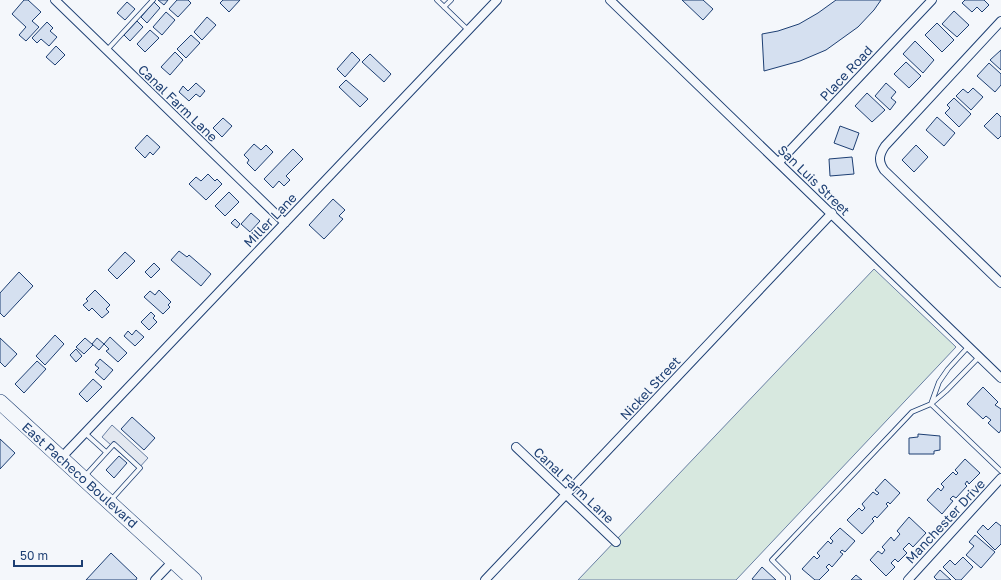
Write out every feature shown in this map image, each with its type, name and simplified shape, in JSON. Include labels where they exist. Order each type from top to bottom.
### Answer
[{"type":"highway","name":"East Pacheco Boulevard","points":[[0,402],[194,580]]},
{"type":"street","name":"Canal Farm Lane","points":[[55,0],[285,223]]},
{"type":"street","name":"Miller Lane","points":[[61,458],[497,0]]},
{"type":"street","name":"San Luis Street","points":[[610,0],[1001,378]]},
{"type":"street","name":"Place Road","points":[[778,162],[932,0]]},
{"type":"street","points":[[1001,21],[885,146],[881,151],[879,158],[880,164],[884,170],[1001,283]]},
{"type":"street","name":"Nickel Street","points":[[485,580],[832,213]]},
{"type":"street","name":"Canal Farm Lane","points":[[516,447],[616,542]]},
{"type":"street","name":"Manchester Drive","points":[[908,580],[1001,478]]},
{"type":"street","points":[[155,580],[173,561]]},
{"type":"lane","points":[[107,50],[153,0]]},
{"type":"lane","points":[[437,0],[468,30]]},
{"type":"lane","points":[[444,7],[451,0]]},
{"type":"lane","points":[[931,404],[939,382],[948,369],[969,346]]},
{"type":"lane","points":[[788,580],[788,576],[772,560],[912,412],[931,404],[946,391],[979,357]]},
{"type":"lane","points":[[931,404],[1001,471]]},
{"type":"lane","points":[[85,433],[106,452]]},
{"type":"lane","points":[[83,478],[114,444],[140,468],[109,502]]},
{"type":"shaded area","points":[[874,269],[956,347],[736,580],[578,580]]},
{"type":"shaded area","points":[[112,425],[148,458],[138,469],[102,437]]},
{"type":"building","points":[[24,0],[28,0],[41,12],[32,21],[39,27],[26,41],[19,35],[26,27],[12,14]]},
{"type":"building","points":[[158,0],[168,0],[164,5]]},
{"type":"building","points":[[177,0],[188,0],[191,3],[178,17],[169,9]]},
{"type":"building","points":[[223,0],[240,0],[229,12],[220,3]]},
{"type":"building","points":[[682,0],[703,0],[713,9],[703,20]]},
{"type":"building","points":[[836,0],[881,0],[858,27],[826,50],[800,61],[764,71],[762,34],[778,31],[799,24]]},
{"type":"building","points":[[965,0],[984,0],[989,5],[982,12],[977,7],[972,12],[962,3]]},
{"type":"building","points":[[127,2],[135,9],[125,20],[117,13]]},
{"type":"building","points":[[154,2],[160,8],[147,23],[141,17]]},
{"type":"building","points":[[954,11],[969,25],[957,37],[942,24]]},
{"type":"building","points":[[166,12],[175,20],[162,35],[153,27]]},
{"type":"building","points":[[207,17],[216,25],[202,40],[194,32]]},
{"type":"building","points":[[137,21],[143,27],[130,41],[124,35]]},
{"type":"building","points":[[47,22],[53,28],[50,31],[57,37],[49,46],[41,39],[37,43],[32,38]]},
{"type":"building","points":[[937,23],[954,40],[942,52],[925,35]]},
{"type":"building","points":[[150,30],[159,38],[145,52],[137,44]]},
{"type":"building","points":[[191,35],[200,43],[186,58],[177,49]]},
{"type":"building","points":[[915,41],[934,60],[923,73],[903,54]]},
{"type":"building","points":[[56,46],[65,55],[55,65],[46,57]]},
{"type":"building","points":[[1001,50],[1001,70],[990,60]]},
{"type":"building","points":[[175,52],[183,60],[170,75],[161,67]]},
{"type":"building","points":[[352,52],[360,60],[345,77],[337,69]]},
{"type":"building","points":[[370,54],[391,74],[384,82],[362,62]]},
{"type":"building","points":[[906,62],[921,76],[909,88],[894,74]]},
{"type":"building","points":[[989,63],[1001,74],[1001,85],[995,92],[977,76]]},
{"type":"building","points":[[346,80],[368,99],[360,107],[339,87]]},
{"type":"building","points":[[196,83],[205,91],[200,97],[196,94],[189,101],[179,92],[183,86],[188,91]]},
{"type":"building","points":[[886,83],[896,92],[891,98],[896,102],[890,110],[875,96]]},
{"type":"building","points":[[973,88],[983,97],[971,110],[956,96],[963,89],[968,93]]},
{"type":"building","points":[[867,93],[885,110],[872,122],[855,106]]},
{"type":"building","points":[[954,98],[971,114],[959,127],[945,113],[950,108],[947,105]]},
{"type":"building","points":[[997,113],[1001,117],[1001,136],[998,139],[984,126]]},
{"type":"building","points":[[937,117],[955,133],[944,146],[926,130]]},
{"type":"building","points":[[223,118],[232,126],[222,137],[213,128]]},
{"type":"building","points":[[840,126],[859,133],[853,150],[834,143]]},
{"type":"building","points":[[147,135],[160,147],[153,155],[150,152],[145,158],[135,148]]},
{"type":"building","points":[[254,144],[261,150],[266,145],[273,152],[255,171],[247,163],[249,160],[244,155]]},
{"type":"building","points":[[916,145],[928,157],[914,172],[902,160]]},
{"type":"building","points":[[293,149],[303,159],[286,176],[290,180],[284,186],[279,181],[273,188],[264,179]]},
{"type":"building","points":[[852,157],[854,174],[830,176],[829,159]]},
{"type":"building","points":[[208,174],[215,181],[217,179],[222,184],[206,200],[189,184],[196,177],[201,181]]},
{"type":"building","points":[[229,192],[239,202],[225,216],[215,206]]},
{"type":"building","points":[[333,199],[345,210],[339,216],[343,219],[324,239],[309,225]]},
{"type":"building","points":[[251,213],[260,221],[250,232],[241,224]]},
{"type":"building","points":[[235,219],[240,224],[237,228],[231,223]]},
{"type":"building","points":[[179,251],[187,257],[189,255],[211,274],[201,286],[171,260]]},
{"type":"building","points":[[125,252],[135,261],[117,279],[108,270]]},
{"type":"building","points":[[154,263],[160,269],[151,278],[145,272]]},
{"type":"building","points":[[19,272],[33,286],[4,317],[0,313],[0,293]]},
{"type":"building","points":[[95,290],[110,305],[106,309],[109,312],[102,318],[92,308],[89,311],[83,305],[88,301],[86,299]]},
{"type":"building","points":[[159,290],[171,302],[168,305],[170,307],[163,314],[144,297],[150,291],[155,295]]},
{"type":"building","points":[[151,312],[155,316],[153,318],[157,322],[149,330],[141,322]]},
{"type":"building","points":[[136,330],[144,337],[135,346],[124,336],[128,331],[132,335]]},
{"type":"building","points":[[55,335],[64,344],[45,365],[36,356]]},
{"type":"building","points":[[110,337],[127,353],[118,362],[106,351],[109,349],[104,344]]},
{"type":"building","points":[[0,338],[17,354],[5,367],[0,362]]},
{"type":"building","points":[[85,338],[93,345],[84,354],[76,347]]},
{"type":"building","points":[[97,338],[104,344],[99,350],[92,344]]},
{"type":"building","points":[[76,349],[82,356],[76,362],[70,355]]},
{"type":"building","points":[[100,359],[113,370],[104,380],[95,372],[99,368],[95,365]]},
{"type":"building","points":[[37,361],[46,369],[24,393],[15,384]]},
{"type":"building","points":[[93,379],[102,387],[87,402],[79,394]]},
{"type":"building","points":[[983,387],[998,402],[995,405],[1001,409],[1001,430],[999,433],[988,423],[991,420],[986,416],[983,419],[967,404]]},
{"type":"building","points":[[132,417],[155,438],[144,450],[121,429]]},
{"type":"building","points":[[918,434],[940,436],[940,450],[934,451],[934,454],[909,454],[909,438],[918,437]]},
{"type":"building","points":[[0,439],[15,453],[0,469]]},
{"type":"building","points":[[119,456],[127,463],[114,478],[106,470]]},
{"type":"building","points":[[965,459],[980,473],[969,484],[967,481],[965,484],[967,486],[956,498],[953,496],[950,499],[953,501],[942,514],[927,500],[938,488],[941,491],[944,487],[941,484],[953,472],[956,475],[958,473],[955,470]]},
{"type":"building","points":[[885,479],[900,493],[890,504],[888,502],[886,504],[888,506],[877,518],[875,516],[872,519],[874,521],[862,534],[847,520],[859,508],[862,511],[865,508],[862,504],[873,492],[877,495],[879,493],[875,490]]},
{"type":"building","points":[[909,517],[926,533],[913,547],[909,543],[903,549],[907,553],[898,562],[895,559],[891,563],[895,567],[886,576],[870,560],[878,551],[882,554],[885,550],[882,547],[891,537],[894,541],[900,534],[897,531]]},
{"type":"building","points":[[996,522],[1001,526],[1001,544],[995,550],[977,532],[983,525],[988,530]]},
{"type":"building","points":[[840,528],[855,541],[845,552],[842,550],[840,552],[843,554],[832,567],[829,564],[826,567],[829,570],[819,580],[815,580],[802,569],[814,556],[817,559],[820,556],[817,553],[828,541],[831,544],[833,541],[830,538]]},
{"type":"building","points":[[975,535],[995,552],[981,568],[966,555],[974,546],[969,542]]},
{"type":"building","points":[[111,553],[137,578],[136,580],[86,580]]},
{"type":"building","points":[[963,557],[973,567],[961,580],[956,580],[943,567],[950,560],[955,565]]},
{"type":"building","points":[[762,567],[776,580],[752,579]]},
{"type":"building","points":[[940,570],[951,580],[937,580],[934,577]]},
{"type":"building","points":[[856,575],[862,580],[851,580]]}]
